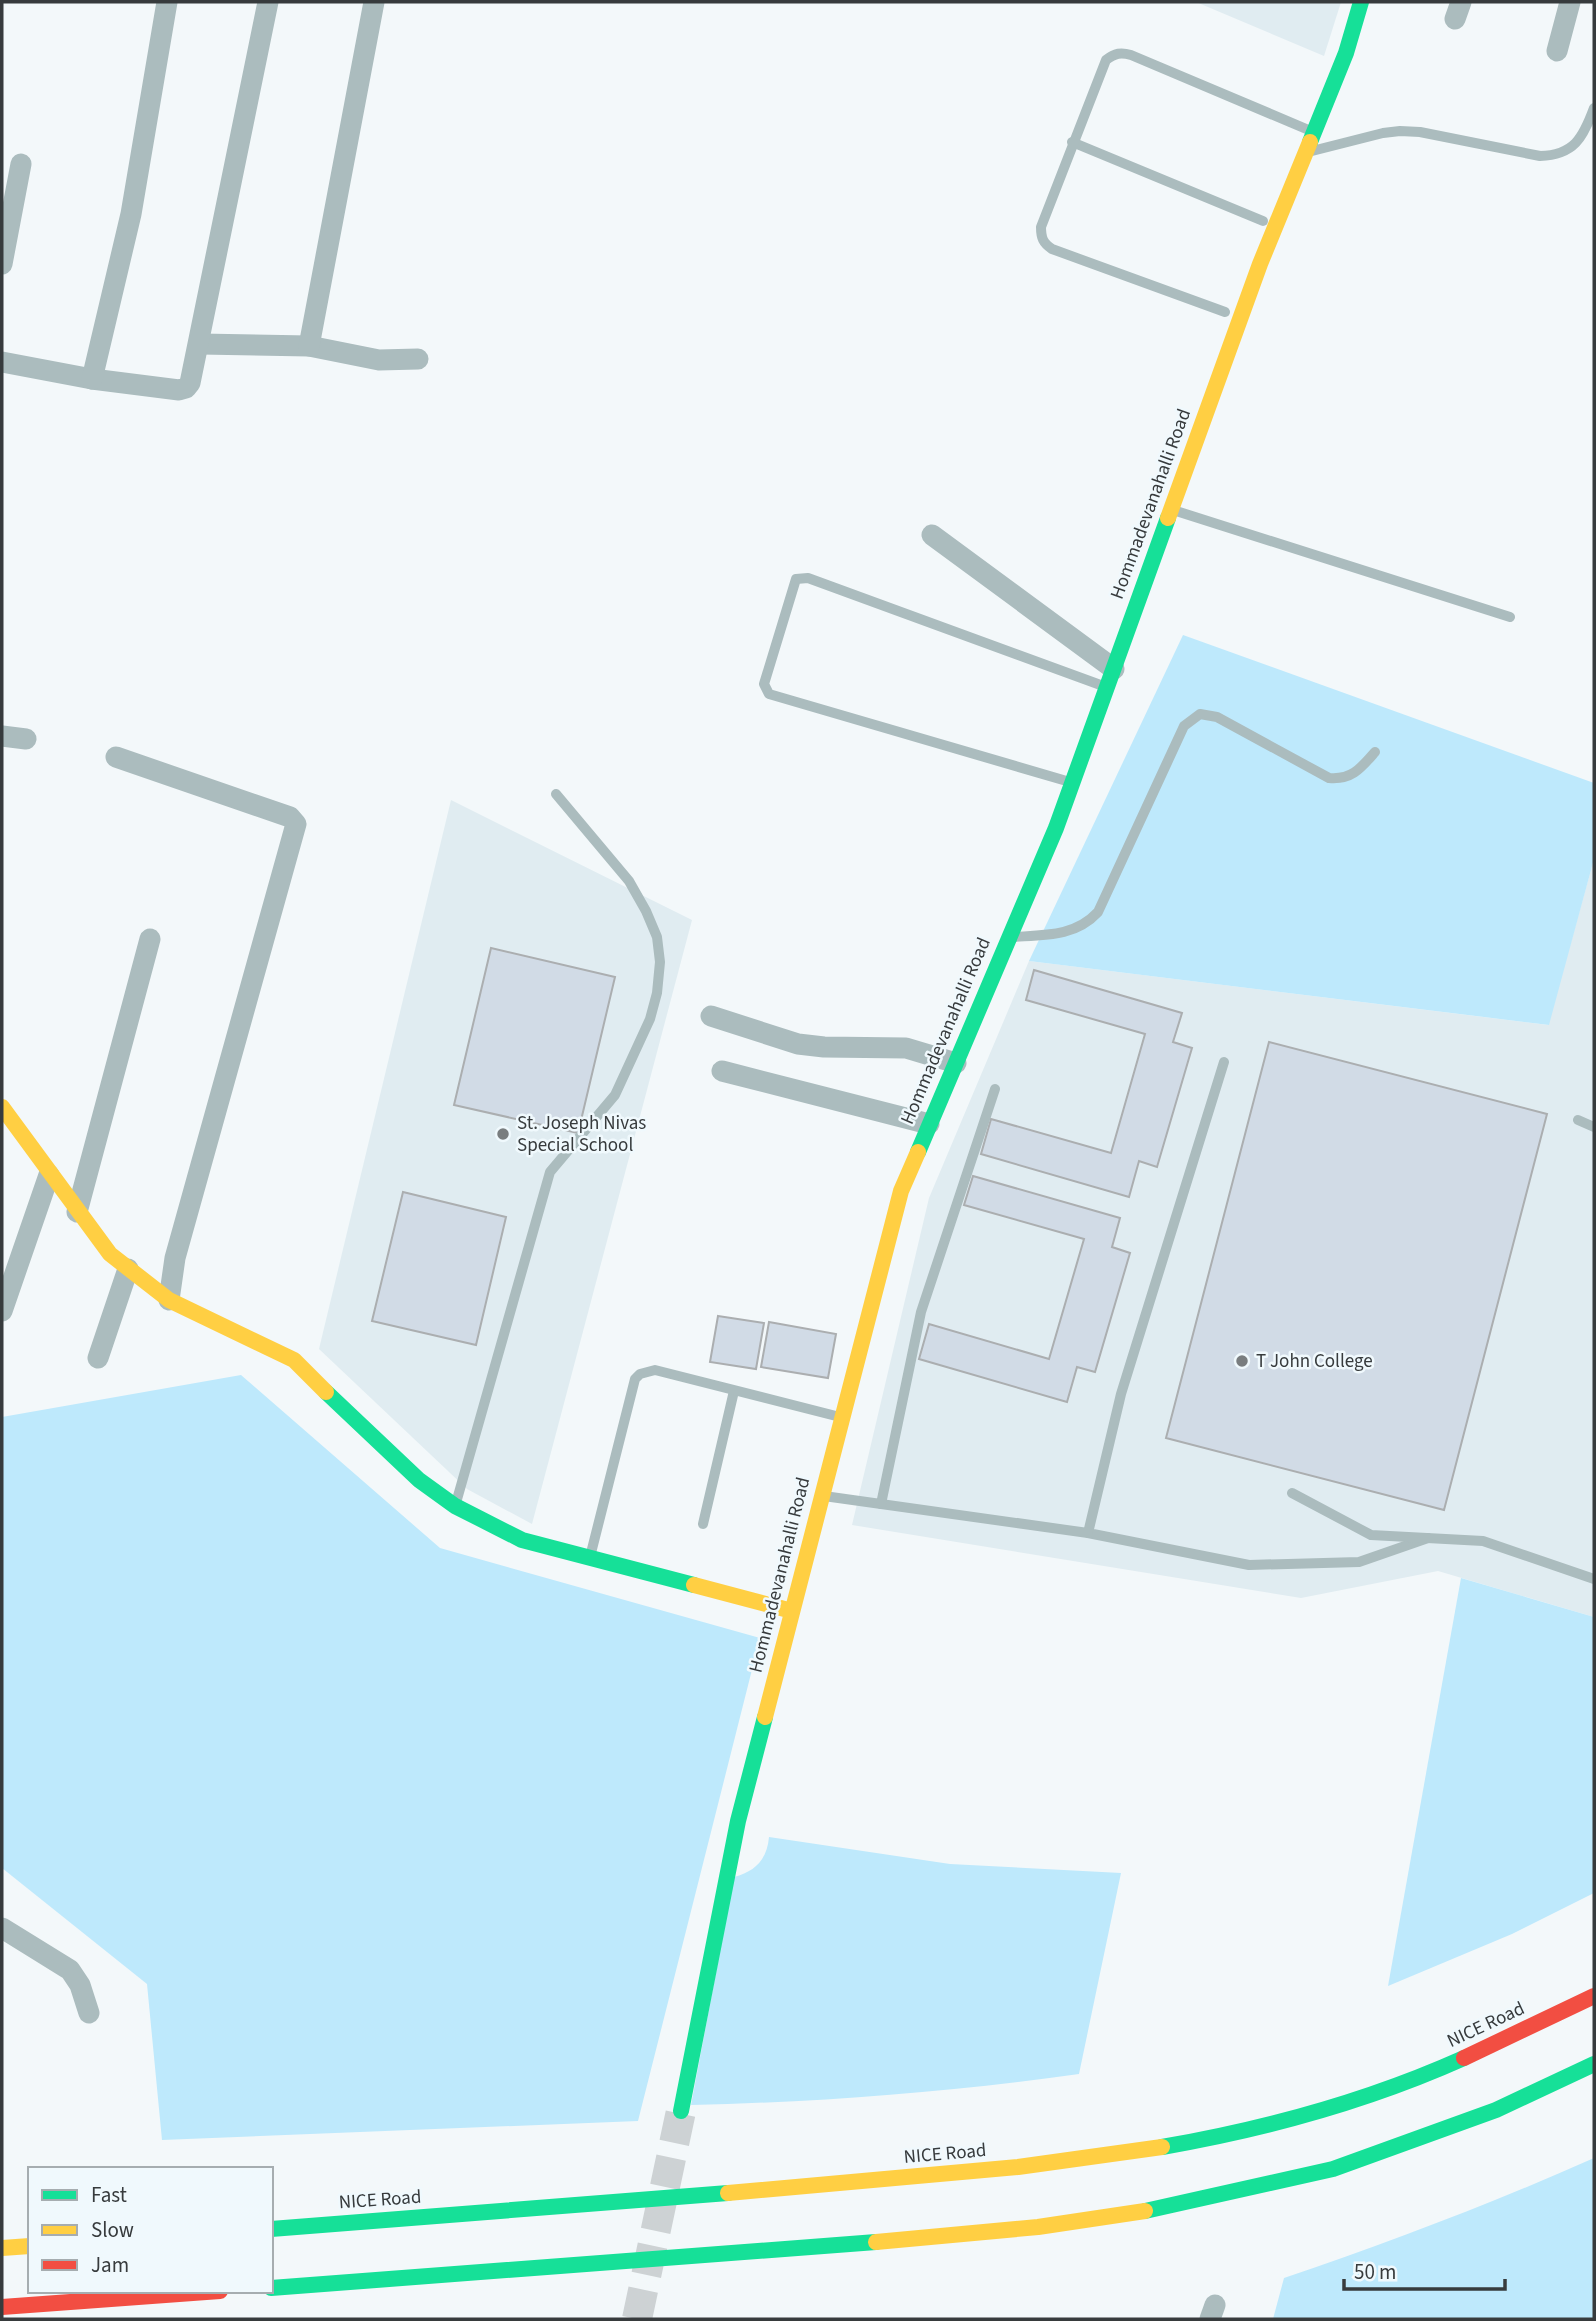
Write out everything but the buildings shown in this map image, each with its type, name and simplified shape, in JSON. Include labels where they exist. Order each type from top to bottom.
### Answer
[{"type":"main road","name":"Hommadevanahalli Road","points":[[681,2111],[738,1821],[901,1191],[1056,828],[1260,264],[1346,53],[1361,2]]},
{"type":"main road","points":[[2,1107],[49,1175],[110,1254],[169,1300],[295,1360],[359,1425],[419,1480],[456,1506],[522,1540],[792,1611]]},
{"type":"main road","name":"NICE Road","points":[[273,2229],[608,2204],[964,2173],[1125,2154],[1304,2116],[1398,2086],[1478,2053],[1594,1996]]},
{"type":"main road","points":[[273,2288],[837,2246],[1038,2227],[1152,2210],[1334,2169],[1496,2110],[1594,2064]]},
{"type":"main road","points":[[2,2248],[28,2246]]},
{"type":"main road","points":[[2,2307],[193,2293]]},
{"type":"street","points":[[92,379],[131,214],[167,2]]},
{"type":"street","points":[[2,362],[92,379],[179,390],[190,383],[268,2]]},
{"type":"street","points":[[309,346],[374,2]]},
{"type":"street","points":[[1557,51],[1570,2]]},
{"type":"street","points":[[2,264],[20,164]]},
{"type":"street","points":[[200,344],[309,346],[379,360],[418,359]]},
{"type":"street","points":[[932,535],[1110,678]]},
{"type":"street","points":[[2,736],[26,739]]},
{"type":"street","points":[[116,757],[290,817],[296,824],[177,1249],[169,1300]]},
{"type":"street","points":[[77,1212],[150,939]]},
{"type":"street","points":[[711,1016],[798,1044],[906,1048],[956,1063]]},
{"type":"street","points":[[722,1072],[929,1124]]},
{"type":"street","points":[[2,1311],[49,1175]]},
{"type":"street","points":[[98,1358],[128,1269]]},
{"type":"street","points":[[2,1928],[70,1970],[80,1985],[89,2013]]},
{"type":"lane","points":[[1224,312],[1045,245],[1041,227],[1106,60],[1113,54],[1122,52],[1313,132]]},
{"type":"lane","points":[[1305,152],[1400,131],[1420,132],[1540,156],[1553,156],[1569,150],[1580,140],[1594,108]]},
{"type":"lane","points":[[1072,142],[1263,220]]},
{"type":"lane","points":[[1171,509],[1510,617]]},
{"type":"lane","points":[[1073,782],[769,694],[764,684],[796,579],[808,578],[1110,678]]},
{"type":"lane","points":[[1009,937],[1058,934],[1075,930],[1089,922],[1098,912],[1184,726],[1200,715],[1217,717],[1329,778],[1350,776],[1375,752]]},
{"type":"lane","points":[[456,1506],[550,1171],[615,1095],[650,1019],[657,993],[660,962],[657,937],[646,911],[629,881],[556,794]]},
{"type":"lane","points":[[1088,1533],[1121,1394],[1224,1062]]},
{"type":"lane","points":[[881,1504],[921,1312],[995,1089]]},
{"type":"lane","points":[[1578,1120],[1594,1127]]},
{"type":"lane","points":[[590,1558],[635,1380],[640,1374],[655,1370],[842,1418]]},
{"type":"lane","points":[[703,1524],[734,1391]]},
{"type":"lane","points":[[1292,1493],[1371,1535],[1483,1541],[1594,1579]]},
{"type":"lane","points":[[822,1496],[1088,1533],[1249,1565],[1359,1562],[1428,1538]]},
{"type":"shaded area","points":[[1196,2],[1341,2],[1324,56]]},
{"type":"shaded area","points":[[1183,635],[1594,783],[1594,859],[1549,1025],[1029,961]]},
{"type":"shaded area","name":"St. Joseph Nivas Special School","points":[[451,800],[692,920],[532,1524],[467,1489],[319,1349]]},
{"type":"shaded area","name":"T John College","points":[[1594,859],[1594,1617],[1438,1571],[1301,1598],[852,1525],[929,1198],[1029,961],[1548,1025]]},
{"type":"shaded area","points":[[241,1375],[440,1548],[760,1638],[638,2121],[162,2140],[147,1984],[2,1868],[2,1417]]},
{"type":"shaded area","points":[[1461,1578],[1594,1617],[1594,1893],[1512,1934],[1388,1986]]},
{"type":"shaded area","points":[[769,1837],[950,1864],[1121,1873],[1079,2074],[885,2095],[691,2105],[734,1877],[759,1863],[766,1852]]},
{"type":"shaded area","points":[[1594,2158],[1594,2319],[1273,2319],[1284,2278],[1441,2221]]},
{"type":"tunnel","points":[[637,2319],[681,2111]]},
{"type":"traffic: fast","points":[[1310,142],[1346,53],[1361,2]]},
{"type":"traffic: fast","points":[[918,1152],[1056,828],[1168,518]]},
{"type":"traffic: fast","points":[[326,1392],[419,1480],[455,1506],[522,1540],[694,1585]]},
{"type":"traffic: fast","points":[[681,2111],[738,1821],[765,1717]]},
{"type":"traffic: fast","points":[[1162,2147],[1240,2132],[1316,2112],[1391,2088],[1464,2058]]},
{"type":"traffic: fast","points":[[1145,2211],[1333,2169],[1496,2110],[1594,2064]]},
{"type":"traffic: fast","points":[[273,2229],[728,2193]]},
{"type":"traffic: fast","points":[[273,2288],[876,2242]]},
{"type":"traffic: slow","points":[[1168,518],[1260,264],[1310,142]]},
{"type":"traffic: slow","points":[[2,1107],[110,1254],[169,1300],[294,1360],[326,1392]]},
{"type":"traffic: slow","points":[[765,1717],[901,1191],[918,1152]]},
{"type":"traffic: slow","points":[[694,1585],[792,1611]]},
{"type":"traffic: slow","points":[[728,2193],[1018,2167],[1162,2147]]},
{"type":"traffic: slow","points":[[876,2242],[1038,2227],[1145,2211]]},
{"type":"traffic: slow","points":[[2,2248],[28,2246]]},
{"type":"traffic: jam","points":[[1464,2058],[1594,1996]]},
{"type":"traffic: jam","points":[[2,2307],[193,2293]]},
{"type":"place","name":"St. Joseph Nivas Special School","points":[[503,1134]]},
{"type":"place","name":"T John College","points":[[1242,1361]]}]
